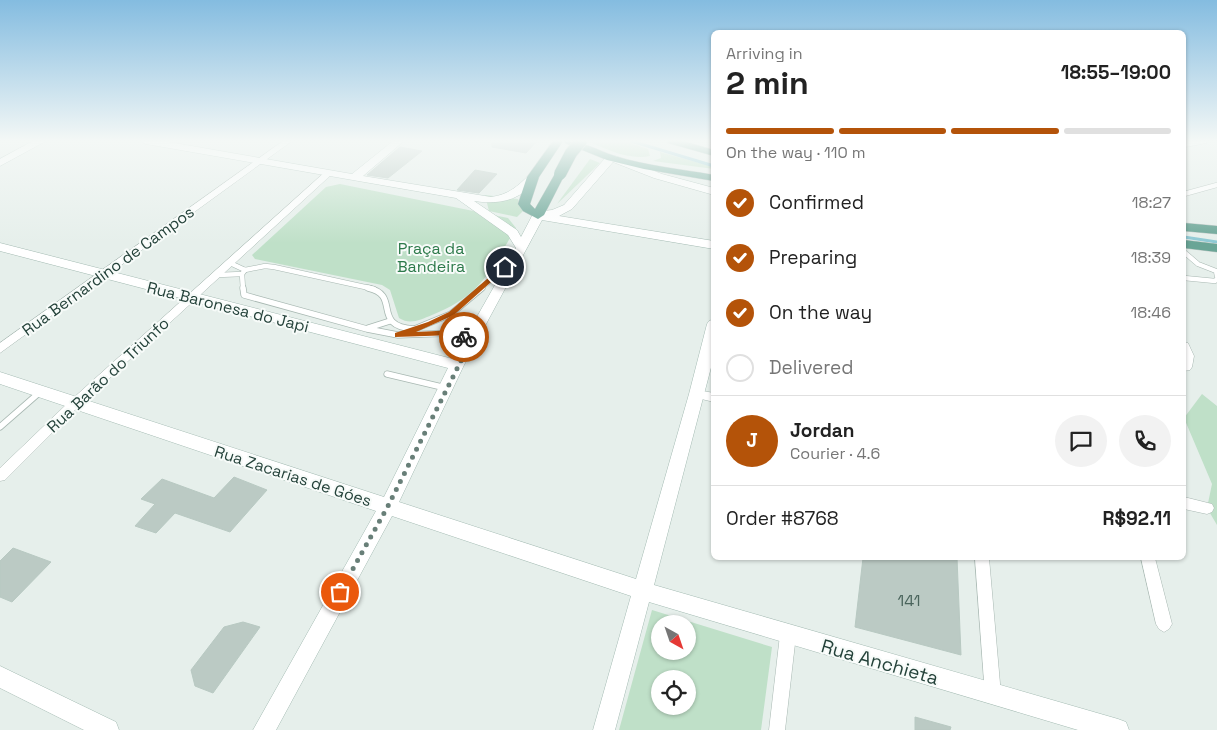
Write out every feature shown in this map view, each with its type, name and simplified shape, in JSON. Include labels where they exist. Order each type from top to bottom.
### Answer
[{"type":"main road","points":[[535,175],[524,204],[527,209],[538,216],[559,175]]},
{"type":"main road","points":[[695,175],[711,177]]},
{"type":"main road","points":[[1186,227],[1217,230]]},
{"type":"main road","points":[[1186,244],[1217,248]]},
{"type":"street","name":"Rua Bernardino de Campos","points":[[0,349],[242,175]]},
{"type":"street","name":"Rua Barão do Triunfo","points":[[0,476],[74,404],[327,175]]},
{"type":"street","points":[[335,175],[458,196],[500,200],[514,195],[534,175]]},
{"type":"street","points":[[354,178],[358,175]]},
{"type":"street","points":[[538,216],[556,213],[568,207],[596,175]]},
{"type":"street","points":[[656,175],[711,191]]},
{"type":"street","points":[[458,196],[513,233],[519,254]]},
{"type":"street","points":[[538,216],[711,245]]},
{"type":"street","points":[[264,730],[388,506],[457,365],[538,216]]},
{"type":"street","name":"Rua Baronesa do Japi","points":[[0,247],[457,365]]},
{"type":"street","points":[[604,730],[697,394],[711,336]]},
{"type":"street","points":[[1186,351],[1188,356],[1186,363]]},
{"type":"street","name":"Rua Zacarias de Góes","points":[[0,378],[643,591]]},
{"type":"street","points":[[697,394],[711,397]]},
{"type":"street","points":[[1186,503],[1208,508]]},
{"type":"street","points":[[982,560],[993,695]]},
{"type":"street","points":[[1148,560],[1164,624]]},
{"type":"street","name":"Rua Anchieta","points":[[643,591],[993,695],[1118,730]]},
{"type":"street","points":[[778,730],[788,635]]},
{"type":"street","points":[[0,677],[108,730]]},
{"type":"lane","points":[[1186,193],[1217,185]]},
{"type":"lane","points":[[398,335],[451,314],[519,254]]},
{"type":"lane","points":[[1186,254],[1193,262],[1204,268],[1216,271],[1217,277],[1215,281],[1186,278]]},
{"type":"lane","points":[[230,263],[244,272]]},
{"type":"lane","points":[[218,275],[274,266],[378,290],[382,295],[390,321],[400,330],[414,329]]},
{"type":"lane","points":[[244,272],[244,295],[367,329],[398,335],[456,333],[471,341]]},
{"type":"lane","points":[[367,329],[390,321]]},
{"type":"lane","points":[[387,374],[446,388]]},
{"type":"lane","points":[[0,427],[40,392]]},
{"type":"green space","points":[[578,175],[587,175],[557,204]]},
{"type":"green space","name":"Praça da Bandeira","points":[[340,184],[508,218],[516,228],[483,280],[463,299],[419,320],[403,320],[399,318],[390,290],[382,285],[255,259],[252,255],[326,187]]},
{"type":"green space","points":[[485,195],[518,199],[523,211],[517,217],[489,211]]},
{"type":"green space","points":[[1202,394],[1217,406],[1217,525],[1207,508],[1212,484],[1186,423],[1186,415]]},
{"type":"green space","points":[[652,610],[668,615],[651,615],[651,660],[696,660],[696,624],[772,647],[761,730],[619,730]]},
{"type":"building","points":[[367,175],[392,175],[388,178]]},
{"type":"building","points":[[470,175],[496,175],[479,193],[457,190]]},
{"type":"building","points":[[234,477],[267,490],[230,532],[175,513],[156,533],[135,526],[155,504],[141,499],[162,479],[214,498]]},
{"type":"building","points":[[13,548],[51,562],[12,602],[0,597],[0,561]]},
{"type":"building","points":[[863,560],[957,560],[961,655],[855,627]]},
{"type":"building","points":[[243,622],[260,627],[213,693],[195,686],[191,670],[224,627]]},
{"type":"building","points":[[915,717],[951,727],[950,730],[915,730]]},
{"type":"waterway","points":[[1186,237],[1217,242]]},
{"type":"way so far","points":[[340,592],[388,506],[457,365],[471,341],[464,337]]},
{"type":"route","points":[[464,337],[456,333],[398,335],[430,324],[451,314],[505,267]]}]
